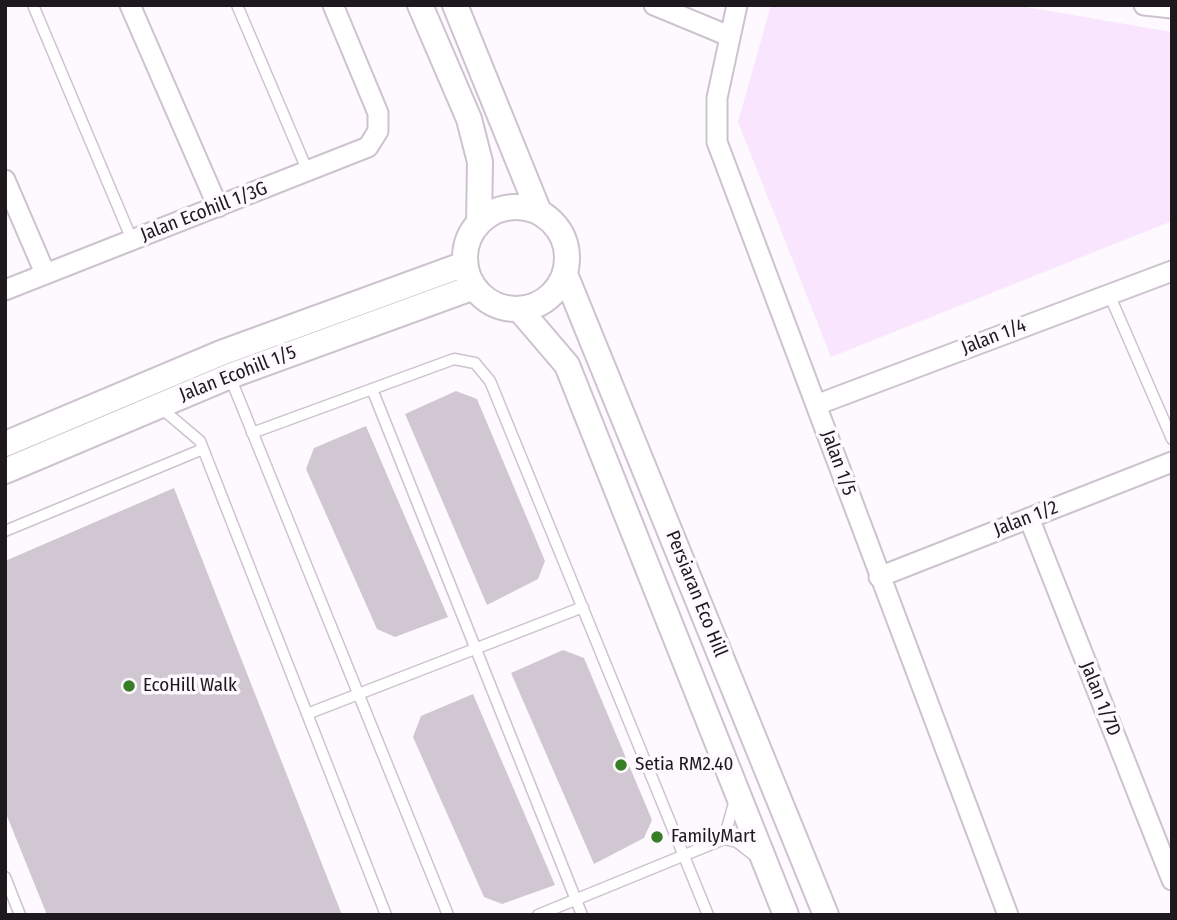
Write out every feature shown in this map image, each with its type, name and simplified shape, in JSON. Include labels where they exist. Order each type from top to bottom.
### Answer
[{"type":"street","points":[[130,5],[218,207]]},
{"type":"street","name":"Jalan Ecohill 1/3G","points":[[5,290],[368,147],[378,131],[377,113],[333,5]]},
{"type":"street","points":[[420,5],[469,119],[475,140],[480,162],[479,223]]},
{"type":"street","name":"Persiaran Eco Hill","points":[[455,5],[539,212],[561,232],[566,245],[565,274],[826,915]]},
{"type":"street","points":[[654,5],[729,36]]},
{"type":"street","name":"Jalan 1/5","points":[[737,5],[717,98],[717,142],[1008,915]]},
{"type":"street","points":[[1143,5],[1172,8]]},
{"type":"street","points":[[5,180],[44,273]]},
{"type":"street","points":[[539,212],[523,207],[507,207],[492,213],[479,223],[470,235],[470,275],[489,302],[520,310],[548,299],[565,274]]},
{"type":"street","name":"Jalan 1/4","points":[[816,405],[1172,271]]},
{"type":"street","points":[[5,444],[221,353],[470,275]]},
{"type":"street","name":"Jalan Ecohill 1/5","points":[[5,471],[470,275]]},
{"type":"street","name":"Persiaran Eco Hill","points":[[520,310],[568,365],[786,915]]},
{"type":"street","name":"Jalan 1/2","points":[[879,577],[1172,462]]},
{"type":"street","name":"Jalan 1/7D","points":[[1028,518],[1172,880]]},
{"type":"lane","points":[[33,5],[132,240]]},
{"type":"lane","points":[[237,5],[309,172]]},
{"type":"lane","points":[[1110,294],[1172,439]]},
{"type":"lane","points":[[253,433],[454,359],[475,363],[490,382],[708,915]]},
{"type":"lane","points":[[230,376],[448,915]]},
{"type":"lane","points":[[372,389],[582,915]]},
{"type":"lane","points":[[158,405],[200,441],[386,915]]},
{"type":"lane","points":[[5,531],[203,449]]},
{"type":"lane","points":[[307,714],[583,607]]},
{"type":"lane","points":[[724,839],[734,807],[730,773]]},
{"type":"lane","points":[[538,915],[724,839],[750,849],[774,882]]},
{"type":"lane","points":[[5,877],[20,915]]},
{"type":"shaded area","points":[[771,5],[1014,5],[1172,32],[1172,221],[831,357],[738,122]]},
{"type":"building","points":[[456,391],[477,399],[545,561],[538,579],[487,605],[405,414]]},
{"type":"building","points":[[366,426],[448,617],[395,637],[377,629],[306,469],[314,448]]},
{"type":"building","name":"EcoHill Walk","points":[[174,488],[342,915],[47,915],[5,811],[5,561]]},
{"type":"building","points":[[563,650],[584,658],[652,820],[644,838],[594,864],[511,673]]},
{"type":"building","points":[[473,694],[555,885],[502,904],[484,897],[413,737],[421,716]]},
{"type":"place","name":"EcoHill Walk","points":[[129,686]]},
{"type":"place","name":"Setia RM2.40","points":[[621,765]]},
{"type":"place","name":"FamilyMart","points":[[657,837]]}]
